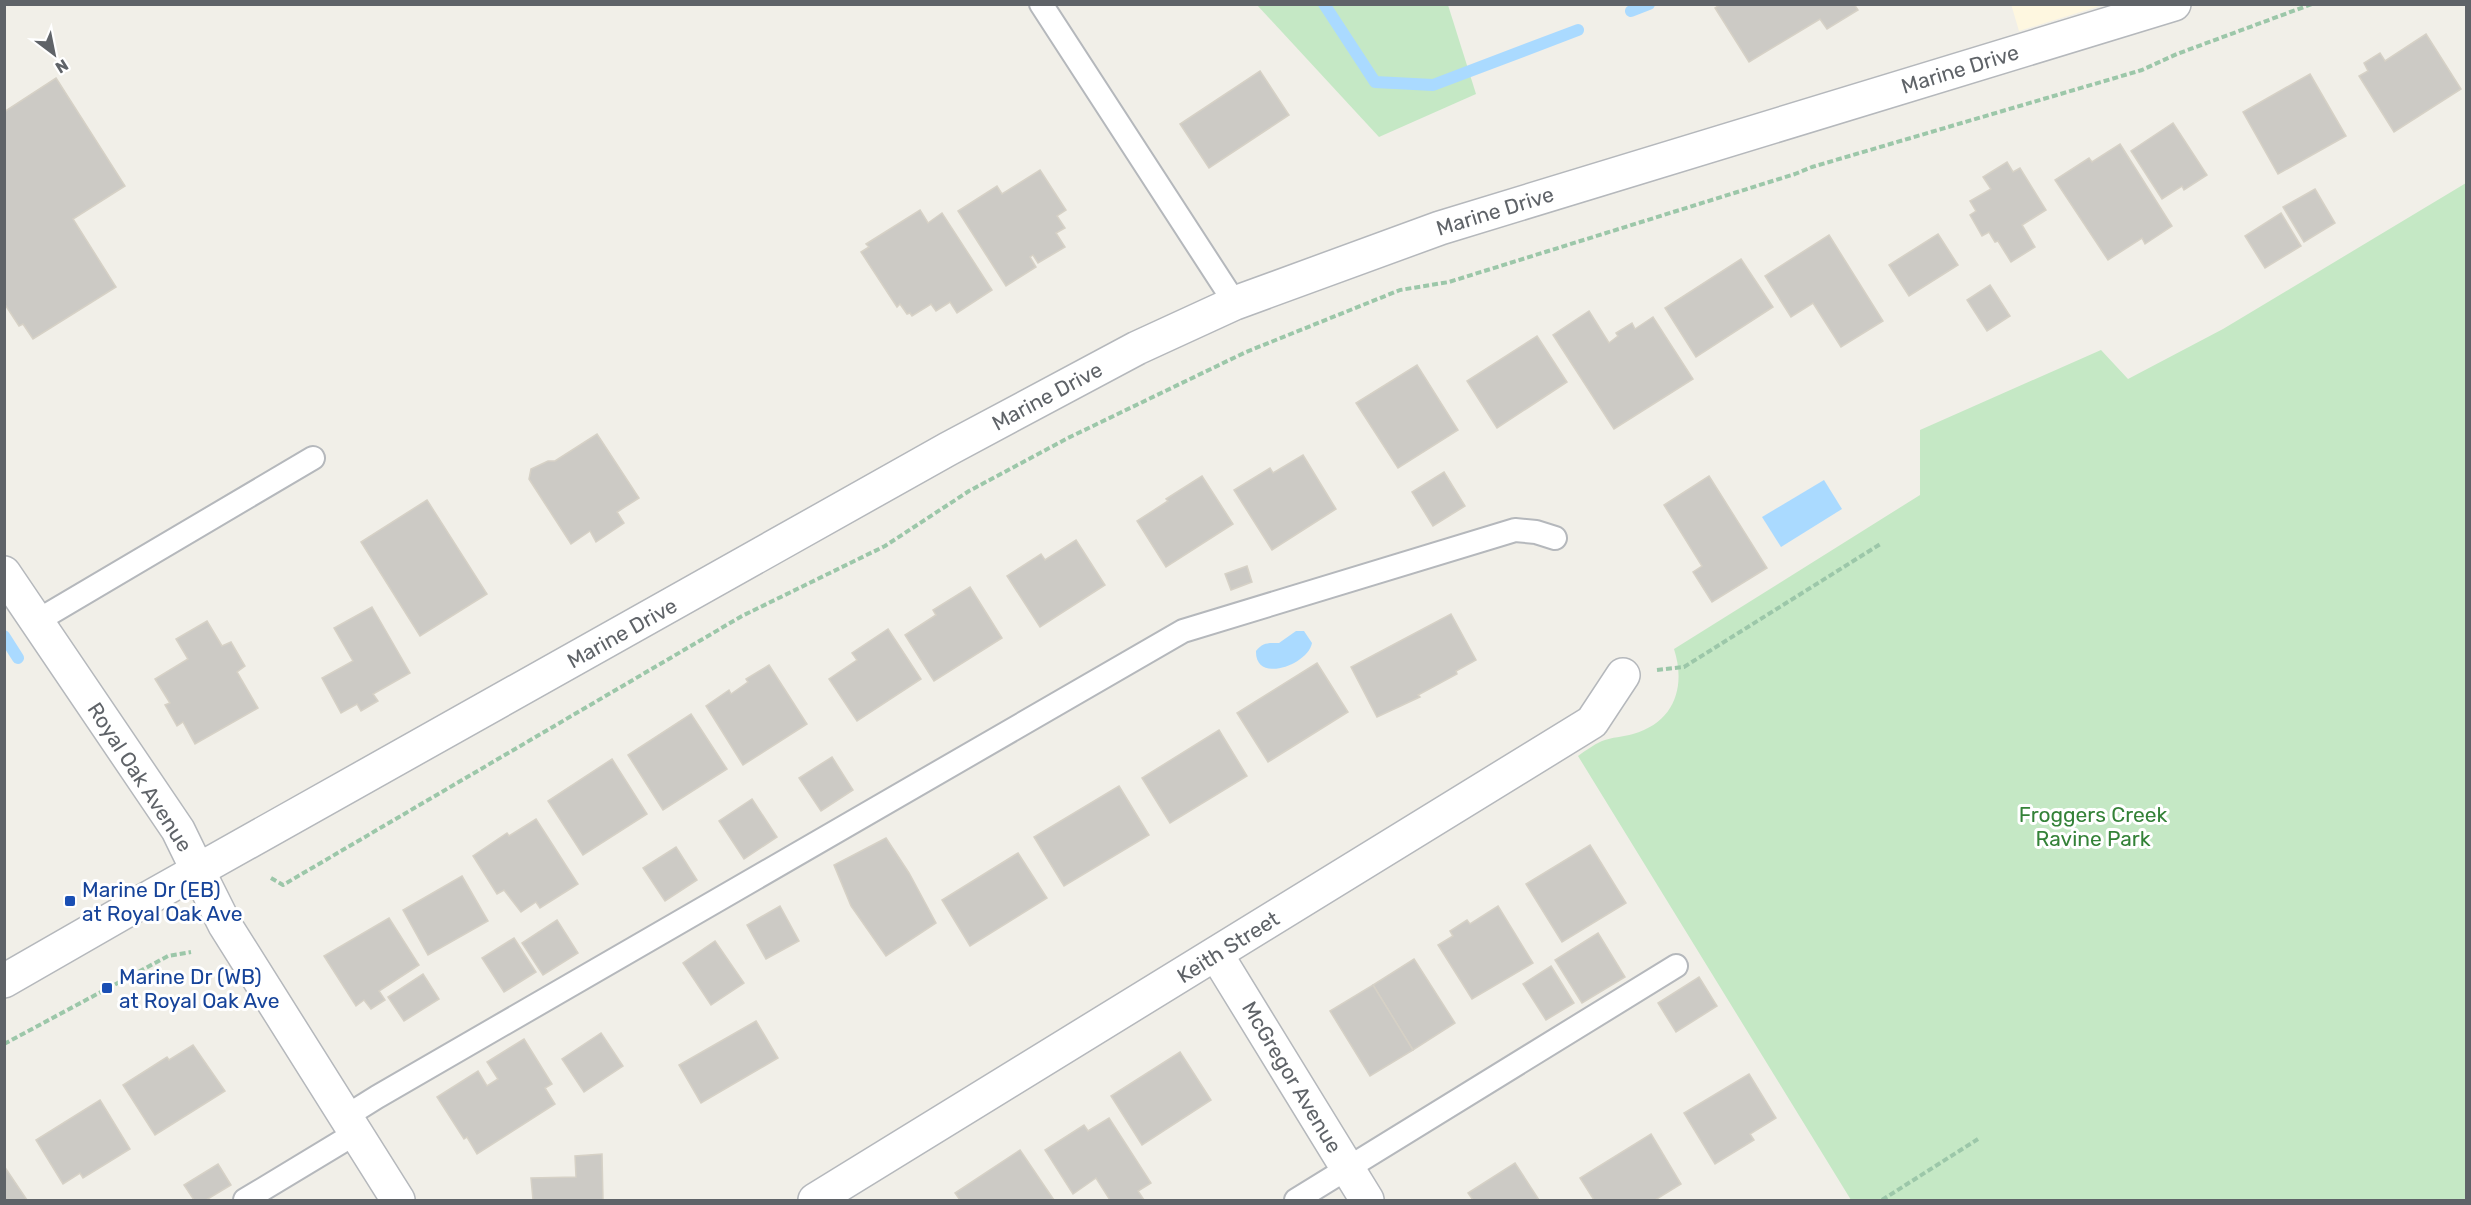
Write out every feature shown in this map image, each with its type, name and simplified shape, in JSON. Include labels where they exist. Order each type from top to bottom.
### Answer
[{"type":"street","name":"Marine Drive","points":[[4,981],[948,449],[1137,348],[1235,303],[1440,228],[2174,4]]},
{"type":"street","name":"Royal Oak Avenue","points":[[4,573],[178,830],[225,925],[398,1200]]},
{"type":"street","name":"Keith Street","points":[[815,1200],[1592,722],[1623,675]]},
{"type":"street","name":"McGregor Avenue","points":[[1216,954],[1367,1200]]},
{"type":"lane","points":[[1041,4],[1235,303]]},
{"type":"lane","points":[[37,621],[313,458]]},
{"type":"lane","points":[[245,1200],[351,1125],[377,1097],[1183,631],[1515,530],[1536,531],[1555,538]]},
{"type":"lane","points":[[1296,1200],[1676,966]]},
{"type":"path","points":[[271,878],[283,885],[742,616],[885,546],[969,491],[1068,438],[1246,352],[1400,290],[1449,282],[1795,174],[1812,166],[2142,70],[2177,54],[2312,4]]},
{"type":"path","points":[[1623,675],[1684,667],[1882,543]]},
{"type":"path","points":[[4,1044],[168,956],[191,952]]},
{"type":"path","points":[[1882,1200],[1978,1139]]},
{"type":"shaded area","points":[[2011,4],[2103,4],[2103,5],[2019,31]]},
{"type":"green space","points":[[1257,5],[1448,5],[1476,94],[1379,137]]},
{"type":"green space","name":"Froggers Creek Ravine Park","points":[[2466,183],[2466,1200],[1851,1200],[1578,756],[1602,741],[1633,734],[1647,728],[1668,712],[1674,701],[1679,676],[1674,649],[1920,495],[1920,430],[2101,350],[2128,379],[2223,329]]},
{"type":"water","points":[[1824,480],[1842,509],[1781,547],[1762,517]]},
{"type":"water","points":[[1296,631],[1304,631],[1312,643],[1301,658],[1282,668],[1272,669],[1264,667],[1258,661],[1256,651],[1261,646],[1279,643]]},
{"type":"building","points":[[1721,4],[1854,4],[1858,10],[1827,29],[1820,19],[1749,62],[1715,8]]},
{"type":"building","points":[[2426,34],[2461,89],[2394,132],[2359,76],[2368,71],[2364,63],[2380,53],[2385,61]]},
{"type":"building","points":[[1260,71],[1289,115],[1209,168],[1180,124]]},
{"type":"building","points":[[2310,74],[2346,136],[2278,174],[2243,112]]},
{"type":"building","points":[[56,78],[125,186],[73,219],[116,287],[33,339],[23,324],[19,326],[4,303],[4,112]]},
{"type":"building","points":[[2173,123],[2207,175],[2184,190],[2182,186],[2162,199],[2131,151]]},
{"type":"building","points":[[2120,144],[2172,226],[2145,244],[2142,238],[2108,260],[2055,180],[2089,158],[2092,162]]},
{"type":"building","points":[[2007,162],[2013,172],[2020,168],[2046,210],[2022,225],[2035,247],[2011,262],[1998,241],[1995,242],[1989,232],[1982,236],[1970,215],[1976,211],[1970,201],[1991,189],[1983,177]]},
{"type":"building","points":[[1040,170],[1066,210],[1057,216],[1065,228],[1056,233],[1065,247],[1038,263],[1033,255],[1030,257],[1036,267],[1006,286],[958,211],[997,186],[1002,194]]},
{"type":"building","points":[[2315,189],[2335,223],[2304,242],[2283,207]]},
{"type":"building","points":[[920,210],[928,223],[942,213],[992,290],[957,313],[950,302],[936,311],[931,304],[912,316],[910,313],[907,314],[900,304],[897,307],[861,252],[869,247],[866,244]]},
{"type":"building","points":[[2281,213],[2301,246],[2265,268],[2245,236]]},
{"type":"building","points":[[1938,234],[1958,265],[1909,296],[1889,265]]},
{"type":"building","points":[[1829,235],[1883,321],[1841,347],[1813,303],[1791,317],[1765,276]]},
{"type":"building","points":[[1741,259],[1773,307],[1696,357],[1665,308]]},
{"type":"building","points":[[1990,285],[2010,316],[1987,331],[1967,300]]},
{"type":"building","points":[[1589,311],[1609,343],[1618,336],[1616,333],[1632,323],[1635,329],[1653,317],[1693,379],[1614,429],[1553,335]]},
{"type":"building","points":[[1537,336],[1567,382],[1497,428],[1467,381]]},
{"type":"building","points":[[1417,365],[1458,430],[1398,468],[1356,403]]},
{"type":"building","points":[[597,434],[639,498],[617,512],[624,523],[596,542],[590,531],[571,544],[529,479],[531,469],[548,461],[555,461]]},
{"type":"building","points":[[1303,455],[1336,509],[1272,550],[1234,490],[1270,468],[1273,473]]},
{"type":"building","points":[[1444,472],[1465,506],[1433,526],[1412,492]]},
{"type":"building","points":[[1202,476],[1233,524],[1166,567],[1137,521]]},
{"type":"building","points":[[1709,476],[1767,568],[1712,602],[1693,572],[1702,566],[1664,505]]},
{"type":"building","points":[[427,500],[487,594],[420,636],[361,542]]},
{"type":"building","points":[[1076,540],[1105,585],[1040,627],[1007,576],[1041,554],[1045,560]]},
{"type":"building","points":[[1247,566],[1252,582],[1231,590],[1225,574]]},
{"type":"building","points":[[970,587],[1002,638],[934,681],[905,635],[936,615],[933,610]]},
{"type":"building","points":[[372,607],[410,673],[373,694],[378,701],[361,711],[357,704],[341,713],[322,678],[353,661],[334,628]]},
{"type":"building","points":[[1451,614],[1476,660],[1456,671],[1457,674],[1418,695],[1420,697],[1377,717],[1351,667]]},
{"type":"building","points":[[207,621],[222,646],[231,642],[245,666],[237,672],[258,708],[195,744],[183,722],[177,726],[165,705],[170,703],[155,679],[188,659],[176,639]]},
{"type":"building","points":[[888,629],[921,679],[857,721],[829,679],[857,660],[852,653]]},
{"type":"building","points":[[1317,663],[1348,712],[1268,762],[1237,713]]},
{"type":"building","points":[[769,665],[807,724],[743,765],[706,706],[729,690],[731,694],[748,682],[746,679]]},
{"type":"building","points":[[691,714],[727,769],[663,810],[628,755]]},
{"type":"building","points":[[1219,730],[1247,776],[1170,823],[1142,778]]},
{"type":"building","points":[[832,757],[853,790],[821,811],[799,778]]},
{"type":"building","points":[[612,759],[647,814],[583,855],[548,801]]},
{"type":"building","points":[[1119,786],[1149,835],[1064,886],[1034,837]]},
{"type":"building","points":[[752,799],[777,837],[744,859],[719,821]]},
{"type":"building","points":[[536,819],[578,884],[540,908],[536,902],[521,912],[504,890],[497,894],[473,856],[507,833],[509,836]]},
{"type":"building","points":[[886,838],[909,873],[936,923],[886,956],[851,906],[834,865]]},
{"type":"building","points":[[1590,845],[1626,903],[1562,942],[1526,884]]},
{"type":"building","points":[[676,847],[697,880],[665,901],[643,868]]},
{"type":"building","points":[[1018,853],[1047,898],[970,946],[942,900]]},
{"type":"building","points":[[462,876],[488,921],[428,955],[403,910]]},
{"type":"building","points":[[780,906],[799,941],[766,959],[747,925]]},
{"type":"building","points":[[1498,906],[1533,963],[1472,999],[1438,945],[1453,936],[1450,931],[1467,920],[1470,924]]},
{"type":"building","points":[[389,918],[419,965],[379,991],[385,1000],[371,1009],[364,1000],[356,1006],[324,956]]},
{"type":"building","points":[[557,920],[578,953],[543,975],[522,943]]},
{"type":"building","points":[[1598,933],[1625,977],[1582,1003],[1555,960]]},
{"type":"building","points":[[514,938],[536,972],[504,992],[482,958]]},
{"type":"building","points":[[715,941],[744,983],[711,1005],[683,963]]},
{"type":"building","points":[[1414,959],[1455,1023],[1413,1050],[1373,985]]},
{"type":"building","points":[[1551,966],[1574,1003],[1546,1020],[1523,984]]},
{"type":"building","points":[[423,974],[439,999],[404,1021],[388,997]]},
{"type":"building","points":[[1699,977],[1717,1006],[1676,1032],[1658,1003]]},
{"type":"building","points":[[1373,985],[1413,1050],[1370,1076],[1330,1011]]},
{"type":"building","points":[[756,1021],[778,1058],[701,1103],[679,1065]]},
{"type":"building","points":[[601,1033],[623,1066],[584,1092],[562,1059]]},
{"type":"building","points":[[524,1039],[552,1084],[545,1088],[555,1104],[477,1154],[467,1137],[464,1139],[437,1097],[478,1071],[487,1086],[498,1079],[487,1062]]},
{"type":"building","points":[[193,1045],[225,1091],[155,1135],[123,1085],[167,1057],[169,1060]]},
{"type":"building","points":[[1180,1052],[1211,1100],[1142,1145],[1111,1096]]},
{"type":"building","points":[[1749,1074],[1776,1118],[1750,1134],[1754,1140],[1715,1164],[1684,1113]]},
{"type":"building","points":[[100,1100],[130,1149],[83,1178],[80,1173],[63,1184],[36,1140]]},
{"type":"building","points":[[1109,1118],[1151,1183],[1138,1191],[1144,1200],[1110,1200],[1096,1178],[1073,1194],[1045,1150],[1084,1125],[1088,1131]]},
{"type":"building","points":[[1651,1134],[1681,1184],[1655,1200],[1594,1200],[1580,1178]]},
{"type":"building","points":[[1020,1150],[1054,1200],[960,1200],[955,1193]]},
{"type":"building","points":[[602,1154],[603,1200],[533,1200],[531,1178],[576,1177],[575,1156]]},
{"type":"building","points":[[1515,1163],[1539,1200],[1473,1200],[1468,1193]]},
{"type":"building","points":[[218,1164],[231,1185],[206,1200],[194,1200],[184,1185]]},
{"type":"building","points":[[4,1166],[27,1200],[4,1200]]},
{"type":"waterway","points":[[1324,4],[1375,82],[1433,85],[1578,30]]},
{"type":"waterway","points":[[1631,11],[1649,4]]},
{"type":"waterway","points":[[4,636],[18,658]]},
{"type":"place","name":"Marine Dr (EB) at Royal Oak Ave","points":[[70,901]]},
{"type":"place","name":"Marine Dr (WB) at Royal Oak Ave","points":[[107,988]]}]
